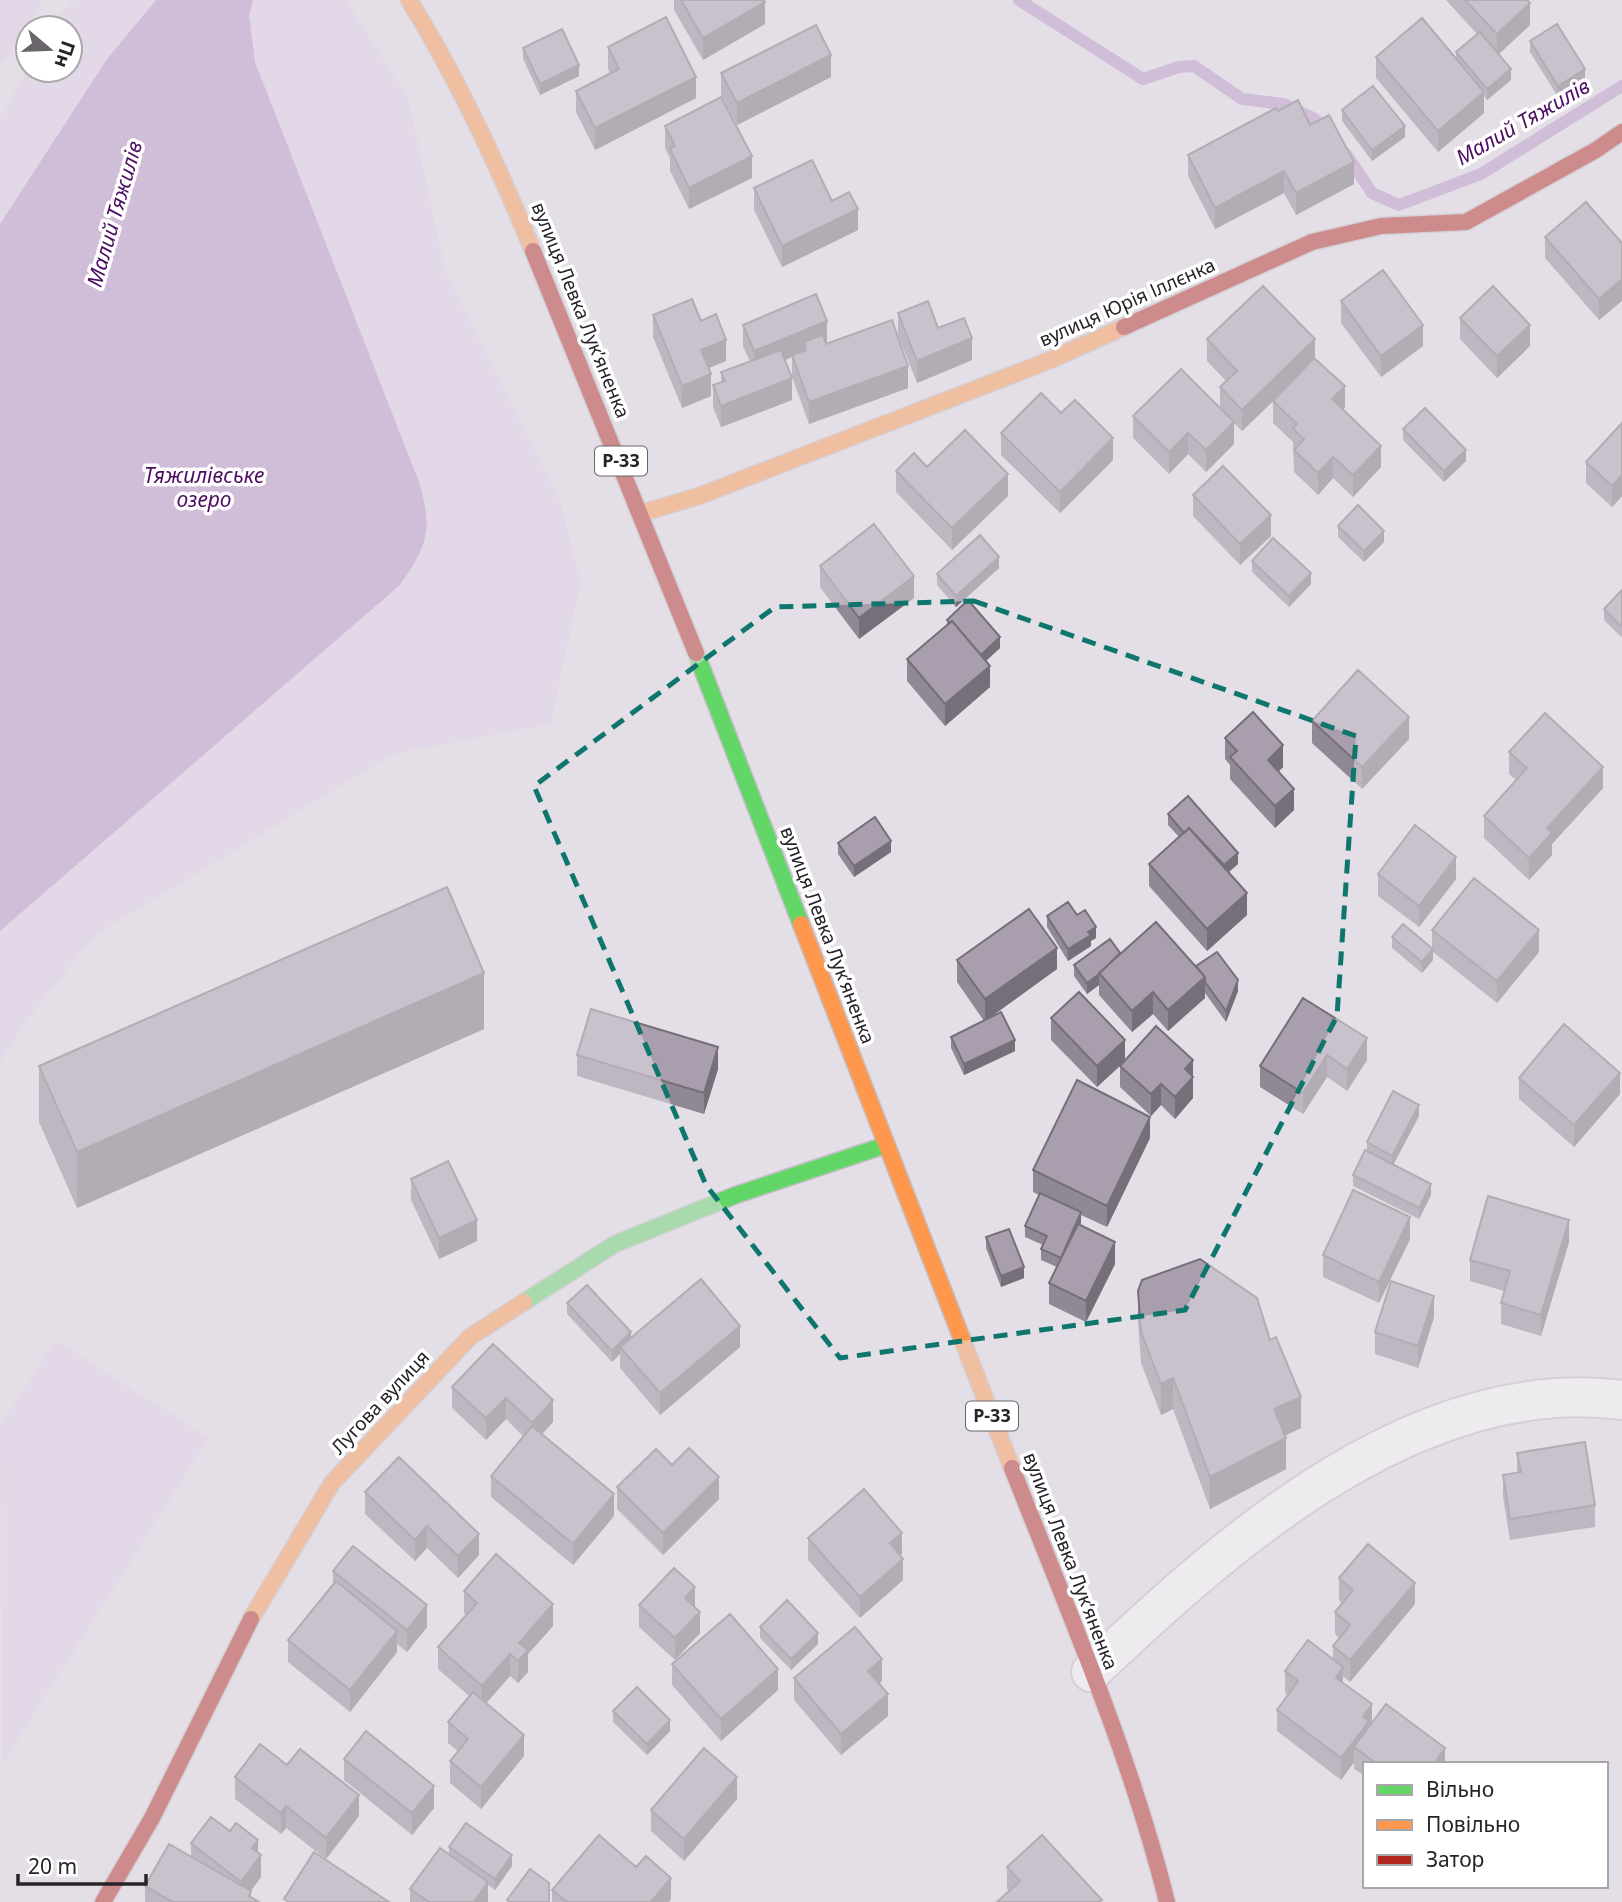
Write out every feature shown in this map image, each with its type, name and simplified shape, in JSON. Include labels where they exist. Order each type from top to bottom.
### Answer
[{"type":"street","name":"вулиця Левка Лукʼяненка","points":[[409,0],[430,33],[500,170],[642,513],[1091,1672],[1146,1819],[1167,1902]]},
{"type":"street","name":"вулиця Юрія Іллєнка","points":[[642,513],[699,496],[1048,361],[1312,242],[1381,226],[1466,222],[1596,150],[1622,132]]},
{"type":"street","name":"Лугова вулиця","points":[[103,1902],[152,1818],[248,1625],[332,1483],[470,1337],[615,1244],[736,1195],[886,1145]]},
{"type":"street","points":[[1091,1672],[1202,1569],[1353,1462],[1387,1444],[1482,1410],[1582,1395],[1622,1400]]},
{"type":"highlighted area","points":[[974,601],[1356,736],[1337,1016],[1185,1310],[840,1358],[706,1185],[534,786],[775,607]]},
{"type":"shaded area","points":[[0,0],[43,0],[35,14],[14,14],[14,51],[0,65]]},
{"type":"shaded area","name":"Тяжилівське озеро","points":[[75,0],[346,0],[408,97],[445,270],[560,501],[581,579],[551,724],[394,754],[97,934],[27,1020],[0,1063],[0,117],[19,84],[84,84],[84,14],[60,14]]},
{"type":"shaded area","points":[[55,1340],[209,1438],[2,1765],[0,1426]]},
{"type":"water","name":"Тяжилівське озеро","points":[[156,0],[253,0],[249,16],[255,62],[419,482],[427,525],[417,559],[400,585],[0,931],[0,224],[107,59]]},
{"type":"building","points":[[681,0],[763,0],[765,2],[703,38]]},
{"type":"building","points":[[1465,0],[1527,0],[1530,3],[1497,34]]},
{"type":"building","points":[[666,17],[696,77],[595,128],[576,91],[619,69],[608,47]]},
{"type":"building","points":[[1422,18],[1484,92],[1438,131],[1376,57]]},
{"type":"building","points":[[1557,24],[1585,69],[1558,86],[1530,41]]},
{"type":"building","points":[[816,25],[831,55],[737,103],[721,73]]},
{"type":"building","points":[[562,29],[579,65],[540,84],[523,48]]},
{"type":"building","points":[[1480,32],[1511,69],[1487,89],[1456,52]]},
{"type":"building","points":[[1373,86],[1405,126],[1372,150],[1342,110]]},
{"type":"building","points":[[721,97],[752,156],[689,188],[670,149],[675,146],[665,126]]},
{"type":"building","points":[[1298,100],[1310,125],[1329,115],[1354,162],[1296,193],[1284,171],[1215,208],[1188,155],[1276,108],[1278,111]]},
{"type":"building","points":[[812,160],[832,201],[849,192],[858,209],[782,246],[754,188]]},
{"type":"building","points":[[1586,202],[1622,243],[1622,279],[1599,299],[1545,237]]},
{"type":"building","points":[[1383,270],[1423,325],[1381,356],[1341,301]]},
{"type":"building","points":[[1263,286],[1315,339],[1242,410],[1220,387],[1237,371],[1207,339]]},
{"type":"building","points":[[1493,286],[1530,325],[1497,356],[1460,318]]},
{"type":"building","points":[[816,294],[827,321],[754,351],[743,325]]},
{"type":"building","points":[[692,299],[701,321],[716,314],[726,340],[701,350],[711,374],[682,386],[653,315]]},
{"type":"building","points":[[928,301],[938,328],[964,318],[972,338],[917,361],[898,313]]},
{"type":"building","points":[[892,320],[908,366],[809,402],[792,355],[806,350],[804,342],[823,335],[826,344]]},
{"type":"building","points":[[781,350],[792,378],[721,406],[713,385],[725,381],[721,372]]},
{"type":"building","points":[[1314,358],[1345,386],[1332,399],[1381,446],[1353,475],[1333,457],[1318,473],[1294,450],[1304,439],[1293,429],[1297,424],[1273,401]]},
{"type":"building","points":[[1181,369],[1234,422],[1206,450],[1188,433],[1169,452],[1133,416]]},
{"type":"building","points":[[1041,393],[1061,413],[1075,400],[1113,438],[1060,492],[1001,433]]},
{"type":"building","points":[[1425,408],[1466,450],[1444,471],[1403,429]]},
{"type":"building","points":[[1622,423],[1622,475],[1612,486],[1586,462]]},
{"type":"building","points":[[965,430],[1008,474],[952,528],[896,471],[914,453],[927,467]]},
{"type":"building","points":[[1223,466],[1271,515],[1240,544],[1193,495]]},
{"type":"building","points":[[1358,505],[1384,531],[1364,551],[1338,526]]},
{"type":"building","points":[[874,524],[914,576],[859,618],[820,566]]},
{"type":"building","points":[[980,535],[999,557],[956,596],[937,574]]},
{"type":"building","points":[[1273,538],[1311,573],[1289,596],[1252,561]]},
{"type":"building","points":[[1622,590],[1622,624],[1621,626],[1604,609]]},
{"type":"building","points":[[968,600],[1000,637],[981,655],[952,621],[950,623],[947,620]]},
{"type":"building","points":[[952,621],[990,666],[945,704],[907,659]]},
{"type":"building","points":[[1358,670],[1409,717],[1362,767],[1312,721]]},
{"type":"building","points":[[1253,712],[1283,745],[1268,760],[1294,789],[1275,806],[1230,757],[1237,751],[1225,738]]},
{"type":"building","points":[[1545,713],[1603,767],[1547,828],[1552,833],[1529,858],[1484,816],[1527,768],[1509,752]]},
{"type":"building","points":[[1188,796],[1238,853],[1224,865],[1189,828],[1184,833],[1168,814]]},
{"type":"building","points":[[875,817],[891,841],[854,866],[838,843]]},
{"type":"building","points":[[1415,825],[1456,857],[1419,906],[1378,874]]},
{"type":"building","points":[[1189,828],[1247,893],[1207,929],[1149,864]]},
{"type":"building","points":[[1474,878],[1539,930],[1497,981],[1432,930]]},
{"type":"building","points":[[447,887],[484,973],[77,1152],[39,1066]]},
{"type":"building","points":[[1068,902],[1077,915],[1085,910],[1096,927],[1088,932],[1091,935],[1068,949],[1047,916]]},
{"type":"building","points":[[1029,909],[1057,948],[985,999],[957,960]]},
{"type":"building","points":[[1156,922],[1205,977],[1168,1010],[1153,992],[1132,1011],[1099,973]]},
{"type":"building","points":[[1403,924],[1433,949],[1422,962],[1392,937]]},
{"type":"building","points":[[1110,939],[1120,953],[1087,983],[1074,965]]},
{"type":"building","points":[[1217,952],[1238,980],[1226,1011],[1196,966]]},
{"type":"building","points":[[1079,992],[1125,1040],[1097,1066],[1051,1018]]},
{"type":"building","points":[[1303,998],[1367,1038],[1347,1069],[1327,1055],[1303,1093],[1260,1066]]},
{"type":"building","points":[[591,1009],[718,1047],[704,1093],[577,1055]]},
{"type":"building","points":[[1001,1012],[1015,1040],[964,1064],[951,1037]]},
{"type":"building","points":[[1564,1024],[1620,1073],[1574,1125],[1519,1078]]},
{"type":"building","points":[[1156,1026],[1193,1060],[1185,1069],[1193,1077],[1175,1097],[1161,1084],[1151,1094],[1120,1066]]},
{"type":"building","points":[[1077,1080],[1150,1117],[1107,1206],[1033,1170]]},
{"type":"building","points":[[1393,1091],[1419,1105],[1392,1156],[1367,1142]]},
{"type":"building","points":[[1365,1150],[1431,1184],[1419,1208],[1353,1175]]},
{"type":"building","points":[[448,1161],[477,1220],[439,1238],[411,1179]]},
{"type":"building","points":[[1353,1190],[1410,1217],[1379,1282],[1323,1255]]},
{"type":"building","points":[[1040,1193],[1081,1212],[1061,1258],[1041,1249],[1047,1236],[1025,1226]]},
{"type":"building","points":[[1488,1196],[1569,1220],[1541,1315],[1501,1303],[1510,1271],[1470,1260]]},
{"type":"building","points":[[1078,1224],[1115,1242],[1086,1301],[1049,1283]]},
{"type":"building","points":[[1009,1229],[1024,1267],[1001,1276],[986,1237]]},
{"type":"building","points":[[1200,1259],[1257,1298],[1270,1340],[1276,1337],[1301,1397],[1274,1409],[1286,1438],[1210,1477],[1173,1378],[1161,1384],[1141,1332],[1138,1291],[1142,1280]]},
{"type":"building","points":[[701,1279],[740,1326],[660,1393],[620,1347]]},
{"type":"building","points":[[1391,1281],[1434,1296],[1418,1346],[1375,1332]]},
{"type":"building","points":[[587,1285],[631,1332],[612,1351],[567,1303]]},
{"type":"building","points":[[493,1344],[553,1400],[532,1423],[506,1398],[486,1418],[452,1387]]},
{"type":"building","points":[[532,1426],[614,1494],[573,1544],[491,1476]]},
{"type":"building","points":[[1585,1442],[1595,1505],[1510,1519],[1503,1475],[1521,1472],[1517,1453]]},
{"type":"building","points":[[689,1448],[719,1477],[663,1533],[617,1487],[656,1449],[672,1465]]},
{"type":"building","points":[[399,1457],[479,1534],[458,1556],[427,1526],[415,1540],[365,1492]]},
{"type":"building","points":[[864,1489],[902,1533],[890,1543],[903,1559],[860,1597],[808,1538]]},
{"type":"building","points":[[1368,1544],[1415,1583],[1350,1660],[1333,1646],[1350,1625],[1335,1612],[1353,1590],[1339,1578]]},
{"type":"building","points":[[353,1546],[427,1605],[407,1630],[333,1571]]},
{"type":"building","points":[[496,1554],[553,1604],[519,1643],[528,1650],[518,1661],[510,1654],[482,1686],[438,1647],[477,1603],[464,1591]]},
{"type":"building","points":[[674,1568],[695,1587],[685,1598],[700,1612],[675,1638],[639,1605]]},
{"type":"building","points":[[336,1581],[397,1631],[350,1690],[288,1640]]},
{"type":"building","points":[[787,1600],[818,1633],[791,1659],[760,1627]]},
{"type":"building","points":[[730,1614],[778,1669],[721,1719],[672,1664]]},
{"type":"building","points":[[855,1627],[882,1659],[868,1671],[888,1694],[841,1734],[794,1678]]},
{"type":"building","points":[[1308,1640],[1343,1667],[1336,1678],[1372,1704],[1363,1717],[1369,1721],[1341,1758],[1277,1710],[1298,1681],[1285,1671]]},
{"type":"building","points":[[637,1687],[670,1720],[647,1744],[613,1711]]},
{"type":"building","points":[[473,1692],[524,1735],[481,1787],[450,1761],[468,1739],[448,1722]]},
{"type":"building","points":[[1386,1704],[1445,1748],[1435,1762],[1374,1762],[1354,1747]]},
{"type":"building","points":[[366,1731],[434,1786],[412,1813],[344,1759]]},
{"type":"building","points":[[260,1744],[287,1765],[300,1749],[359,1795],[326,1838],[286,1806],[281,1813],[235,1777]]},
{"type":"building","points":[[704,1748],[737,1777],[684,1839],[651,1810]]},
{"type":"building","points":[[211,1817],[230,1831],[236,1823],[258,1840],[252,1848],[261,1855],[241,1882],[191,1843]]},
{"type":"building","points":[[466,1823],[512,1855],[495,1879],[449,1847]]},
{"type":"building","points":[[599,1835],[636,1867],[646,1856],[671,1878],[651,1902],[567,1902],[552,1890]]},
{"type":"building","points":[[1042,1835],[1102,1900],[1100,1902],[997,1902],[1020,1881],[1007,1867]]},
{"type":"building","points":[[169,1844],[251,1891],[249,1896],[259,1902],[173,1902],[145,1886]]},
{"type":"building","points":[[440,1848],[488,1882],[474,1902],[429,1902],[410,1889]]},
{"type":"building","points":[[314,1852],[389,1902],[289,1902],[284,1899]]},
{"type":"building","points":[[530,1869],[549,1883],[549,1902],[507,1900]]},
{"type":"waterway","name":"Малий Тяжилів","points":[[1019,0],[1143,79],[1179,67],[1194,66],[1242,99],[1283,104],[1313,118],[1330,131]]},
{"type":"waterway","name":"Малий Тяжилів","points":[[1346,154],[1372,193],[1399,205],[1481,174],[1622,86]]},
{"type":"traffic: fast","points":[[696,653],[801,924]]},
{"type":"traffic: fast","points":[[524,1302],[615,1244],[736,1195],[886,1145]]},
{"type":"traffic: slow","points":[[409,0],[476,123],[533,251]]},
{"type":"traffic: slow","points":[[642,513],[699,496],[1048,361],[1124,327]]},
{"type":"traffic: slow","points":[[801,924],[1012,1468]]},
{"type":"traffic: slow","points":[[251,1619],[332,1483],[470,1337],[524,1302]]},
{"type":"traffic: jam","points":[[1124,327],[1312,242],[1381,226],[1466,222],[1596,150],[1622,132]]},
{"type":"traffic: jam","points":[[533,251],[696,653]]},
{"type":"traffic: jam","points":[[1012,1468],[1116,1737],[1135,1791],[1167,1902]]},
{"type":"traffic: jam","points":[[103,1902],[152,1818],[251,1619]]}]
